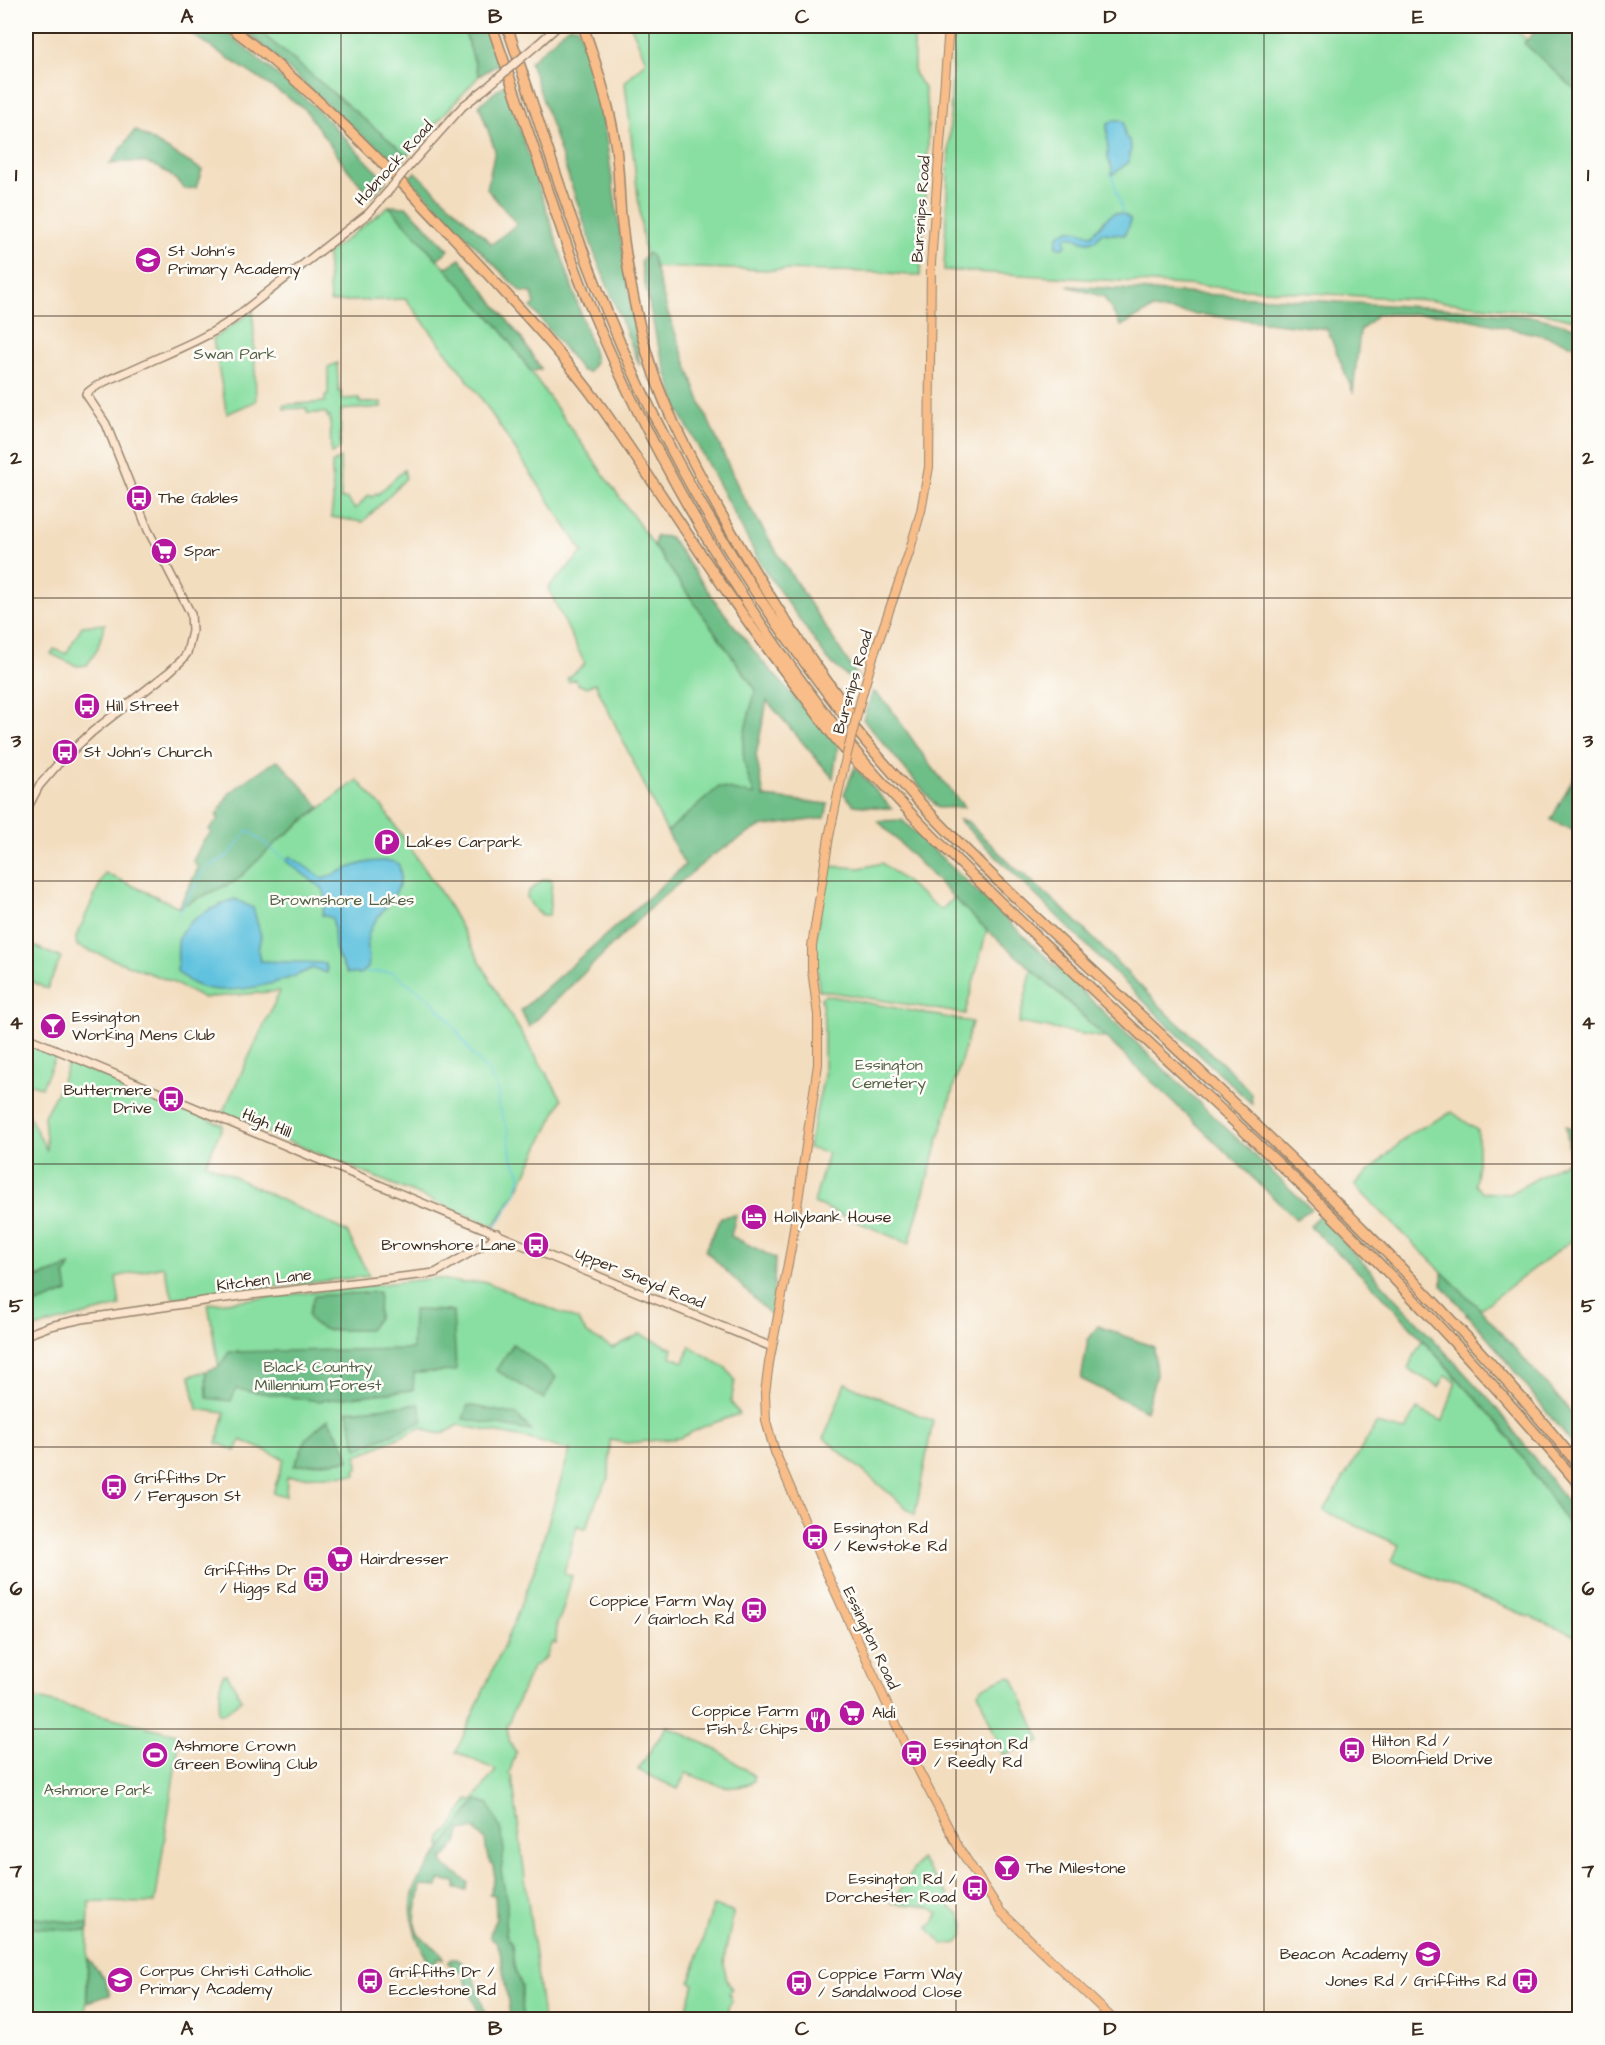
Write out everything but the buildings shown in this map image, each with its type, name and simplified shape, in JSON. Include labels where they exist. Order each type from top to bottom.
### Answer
[{"type":"highway","points":[[229,26],[326,107],[421,203],[545,338],[600,407],[735,605],[802,695],[838,741],[866,771],[885,783]]},
{"type":"highway","points":[[492,26],[566,244],[619,375],[692,514],[747,603],[840,732],[900,801],[992,892],[1310,1195],[1416,1303],[1528,1423],[1580,1486]]},
{"type":"highway","points":[[507,26],[571,220],[631,368],[705,507],[775,621],[839,708],[917,798],[1004,885],[1310,1174],[1416,1281],[1538,1415],[1580,1467]]},
{"type":"highway","points":[[583,26],[599,71],[616,147],[627,264],[640,330],[658,384],[692,461],[742,550],[809,654],[866,733],[876,753]]},
{"type":"highway","points":[[658,384],[657,394],[677,444],[701,490],[705,507]]},
{"type":"highway","points":[[642,468],[655,480],[723,579],[747,603]]},
{"type":"main road","name":"Bursnips Road","points":[[772,1347],[791,1248],[818,1064],[818,1015],[812,970],[812,946],[831,828],[862,695],[909,554],[929,467],[931,263],[949,26]]},
{"type":"main road","name":"Essington Road","points":[[772,1347],[765,1393],[765,1414],[775,1452],[825,1569],[907,1748],[959,1848],[1000,1911],[1114,2019]]},
{"type":"street","name":"Hobnock Road","points":[[26,810],[39,786],[58,764],[92,732],[169,672],[182,660],[190,643],[192,622],[188,609],[148,530],[106,424],[86,394],[118,375],[213,332],[232,320],[369,213],[457,113],[558,26]]},
{"type":"street","name":"High Hill","points":[[26,1038],[498,1233]]},
{"type":"street","name":"Upper Sneyd Road","points":[[498,1233],[772,1347]]},
{"type":"street","name":"Kitchen Lane","points":[[26,1335],[51,1326],[105,1316],[251,1294],[435,1273],[489,1242],[498,1233]]},
{"type":"green space","points":[[179,26],[217,26],[228,33],[316,108],[386,181],[371,197],[348,170],[304,108]]},
{"type":"green space","points":[[241,26],[253,26],[407,155],[397,168]]},
{"type":"green space","points":[[253,26],[463,26],[479,76],[407,155]]},
{"type":"green space","points":[[463,26],[487,26],[500,63],[479,76]]},
{"type":"green space","points":[[569,26],[577,26],[589,56],[600,98],[640,366],[595,255],[530,62]]},
{"type":"green space","points":[[631,26],[914,26],[914,73],[924,88],[928,110],[928,149],[920,276],[877,272],[646,267],[625,82],[646,61]]},
{"type":"green space","points":[[954,26],[1511,26],[1527,40],[1524,43],[1579,91],[1579,321],[1545,313],[1425,300],[944,270]]},
{"type":"green space","points":[[1541,26],[1571,26],[1579,34],[1579,93],[1524,43]]},
{"type":"green space","points":[[505,84],[593,351],[595,362],[589,372],[582,371],[531,307],[535,304],[532,293],[521,292],[409,178],[415,172],[492,244],[517,224],[487,189],[495,150],[479,105]]},
{"type":"green space","points":[[135,130],[202,170],[196,188],[185,189],[168,173],[151,164],[122,162],[110,164]]},
{"type":"green space","points":[[389,206],[500,328],[756,690],[745,731],[744,755],[749,781],[756,796],[719,787],[667,832],[595,683],[587,687],[579,685],[574,679],[569,682],[567,679],[585,664],[548,588],[583,552],[479,395],[406,299],[330,302],[327,254]]},
{"type":"green space","points":[[389,206],[407,207],[449,250],[437,259]]},
{"type":"green space","points":[[648,253],[652,257],[668,313],[701,404],[741,493],[858,677],[850,679],[828,660],[762,566],[678,409],[657,341],[642,270],[641,261]]},
{"type":"green space","points":[[460,259],[521,338],[541,369],[531,372],[500,328],[445,268]]},
{"type":"green space","points":[[1067,286],[1472,310],[1535,317],[1579,328],[1579,347],[1545,336],[1445,314],[1378,314],[1360,331],[1353,392],[1327,329],[1152,309],[1121,326],[1104,297]]},
{"type":"green space","name":"Swan Park","points":[[253,311],[256,401],[227,414],[213,339]]},
{"type":"green space","points":[[337,363],[341,399],[359,398],[360,403],[382,402],[382,407],[341,410],[340,449],[331,454],[330,417],[327,417],[327,413],[307,413],[307,408],[284,409],[284,405],[325,402],[325,396],[328,395],[328,367]]},
{"type":"green space","points":[[340,458],[341,499],[347,499],[355,509],[369,495],[372,497],[378,494],[404,470],[406,478],[363,522],[331,517],[332,463]]},
{"type":"green space","points":[[656,536],[670,537],[718,605],[762,661],[838,745],[833,778],[767,701],[756,755],[764,797],[828,804],[825,818],[759,827],[713,855],[654,904],[529,1027],[521,1010],[685,865],[667,832],[719,787],[755,795],[743,754],[745,731],[756,690],[654,546]]},
{"type":"green space","points":[[105,624],[97,650],[87,665],[77,666],[51,654],[54,649],[66,654],[82,626]]},
{"type":"green space","points":[[873,691],[889,706],[928,762],[964,807],[938,808],[863,719]]},
{"type":"green space","points":[[278,760],[320,807],[278,841],[236,881],[179,907],[198,868],[193,861],[203,841],[211,833],[209,830],[219,818],[216,816],[229,794]]},
{"type":"green space","points":[[855,767],[892,809],[854,805],[844,794]]},
{"type":"green space","points":[[1579,767],[1579,833],[1551,820]]},
{"type":"green space","name":"Brownshore Lakes","points":[[357,780],[383,808],[445,899],[505,1006],[562,1099],[519,1188],[494,1226],[222,1114],[280,991],[202,998],[170,981],[77,946],[76,937],[105,873],[179,907],[203,867],[278,841]]},
{"type":"green space","points":[[902,820],[1311,1209],[1296,1219],[1063,997],[978,922],[878,821]]},
{"type":"green space","points":[[959,820],[967,821],[1018,871],[1073,918],[1169,1015],[1234,1074],[1251,1093],[1252,1104],[1165,1022]]},
{"type":"green space","points":[[882,863],[941,910],[954,898],[987,930],[965,1014],[819,990],[815,944],[828,866],[860,868]]},
{"type":"green space","points":[[544,879],[552,880],[549,916],[535,910],[527,897],[528,892]]},
{"type":"green space","points":[[34,946],[61,958],[47,989],[26,979],[26,963]]},
{"type":"green space","points":[[1032,969],[1106,1038],[1019,1023]]},
{"type":"green space","name":"Essington Cemetery","points":[[825,995],[972,1022],[909,1244],[814,1203],[828,1153],[808,1148],[824,1076],[824,1019],[821,998]]},
{"type":"green space","points":[[26,1043],[56,1056],[42,1087],[26,1083]]},
{"type":"green space","points":[[69,1062],[223,1125],[206,1163],[347,1232],[369,1276],[173,1298],[163,1266],[116,1277],[120,1306],[26,1330],[26,1308],[68,1292],[65,1275],[70,1267],[26,1280],[26,1113],[47,1151],[44,1116]]},
{"type":"green space","points":[[1452,1112],[1478,1131],[1475,1185],[1482,1192],[1510,1194],[1570,1159],[1579,1235],[1480,1309],[1354,1185],[1411,1133]]},
{"type":"green space","points":[[1566,1126],[1579,1130],[1579,1235]]},
{"type":"green space","points":[[736,1215],[731,1236],[775,1258],[773,1317],[705,1250],[721,1217]]},
{"type":"green space","points":[[1319,1215],[1494,1405],[1579,1517],[1579,1539],[1499,1424],[1381,1294],[1310,1226]]},
{"type":"green space","points":[[70,1266],[65,1275],[68,1292],[26,1308],[26,1278],[37,1278]]},
{"type":"green space","points":[[1442,1272],[1480,1309],[1579,1421],[1579,1453],[1489,1339],[1442,1285]]},
{"type":"green space","points":[[435,1278],[463,1283],[486,1282],[578,1320],[587,1334],[613,1348],[640,1334],[673,1349],[671,1357],[684,1362],[690,1346],[726,1368],[735,1380],[731,1402],[739,1414],[680,1438],[627,1443],[610,1440],[609,1478],[597,1499],[586,1529],[577,1525],[564,1573],[572,1576],[557,1623],[556,1644],[552,1642],[546,1657],[532,1668],[507,1726],[509,1741],[516,1752],[509,1774],[512,1776],[543,2019],[518,2019],[489,1804],[477,1800],[441,1850],[441,1838],[451,1828],[468,1800],[472,1802],[496,1770],[456,1752],[533,1574],[570,1449],[459,1425],[441,1434],[422,1427],[357,1456],[356,1475],[287,1477],[286,1496],[273,1493],[284,1459],[241,1440],[236,1451],[217,1443],[225,1413],[197,1409],[190,1376],[219,1367],[208,1304]]},
{"type":"green space","name":"Black Country Millennium Forest","points":[[379,1292],[378,1318],[369,1330],[326,1330],[313,1324],[308,1316],[314,1296]]},
{"type":"green space","name":"Black Country Millennium Forest","points":[[413,1310],[453,1311],[456,1371],[414,1373],[413,1390],[318,1401],[236,1389],[231,1401],[207,1398],[206,1371],[219,1367],[229,1352],[412,1349]]},
{"type":"green space","points":[[1098,1326],[1154,1347],[1156,1375],[1146,1411],[1081,1379],[1088,1340]]},
{"type":"green space","points":[[1422,1340],[1499,1424],[1579,1539],[1579,1637],[1392,1561],[1399,1545],[1324,1511],[1376,1424],[1405,1431],[1417,1409],[1443,1421],[1456,1381],[1446,1375],[1439,1387],[1408,1369]]},
{"type":"green space","points":[[513,1344],[556,1377],[544,1399],[496,1370]]},
{"type":"green space","points":[[845,1383],[933,1421],[915,1515],[824,1438]]},
{"type":"green space","name":"Black Country Millennium Forest","points":[[419,1404],[423,1421],[357,1449],[347,1411]]},
{"type":"green space","points":[[468,1405],[517,1415],[531,1431],[463,1419]]},
{"type":"green space","name":"Black Country Millennium Forest","points":[[328,1419],[345,1447],[349,1460],[294,1466],[307,1438]]},
{"type":"green space","points":[[224,1674],[227,1674],[242,1700],[223,1714],[218,1712]]},
{"type":"green space","points":[[1008,1676],[1013,1678],[1041,1741],[1003,1755],[978,1692],[981,1688]]},
{"type":"green space","name":"Ashmore Park","points":[[26,1696],[180,1735],[155,1903],[89,1902],[86,2019],[26,2019]]},
{"type":"green space","points":[[667,1726],[719,1751],[754,1776],[754,1781],[746,1785],[729,1787],[686,1773],[678,1789],[638,1770]]},
{"type":"green space","points":[[477,1800],[489,1804],[502,1833],[504,1851],[501,1871],[507,1902],[506,1934],[512,1945],[514,1966],[522,1987],[524,2019],[506,2019],[510,2015],[500,1951],[497,1942],[490,1937],[496,1918],[495,1895],[489,1894],[495,1877],[493,1866],[487,1855],[485,1840],[476,1828],[460,1831],[457,1843],[442,1860],[445,1866],[468,1882],[467,1890],[456,1889],[456,1882],[439,1880],[438,1887],[421,1886],[415,1920],[417,1932],[441,1953],[443,1960],[439,1958],[433,1965],[430,1964],[413,1924],[412,1903],[417,1882]]},
{"type":"green space","points":[[920,1859],[948,1895],[949,1906],[959,1914],[965,1925],[963,1936],[957,1943],[944,1945],[928,1928],[935,1922],[938,1913],[930,1907],[892,1903]]},
{"type":"green space","points":[[713,1906],[733,1912],[724,1960],[727,1979],[732,1990],[729,1993],[732,2001],[728,2007],[728,2019],[684,2019],[694,1984],[690,1982]]},
{"type":"green space","points":[[26,1917],[88,1924],[88,1931],[26,1929]]},
{"type":"green space","points":[[88,1959],[104,1978],[110,1995],[87,2002]]},
{"type":"green space","points":[[452,1959],[457,1959],[472,1974],[486,2013],[492,2019],[481,2019],[463,1974],[448,1963]]},
{"type":"water","points":[[1114,120],[1124,123],[1125,136],[1130,141],[1131,148],[1129,162],[1112,175],[1108,159],[1107,125]]},
{"type":"water","points":[[1115,213],[1123,214],[1130,219],[1124,235],[1101,233],[1096,240],[1087,242],[1068,237],[1065,238],[1066,245],[1056,246],[1058,236],[1063,233],[1074,230],[1091,235]]},
{"type":"water","points":[[290,856],[323,879],[350,867],[369,862],[398,863],[401,873],[397,891],[370,930],[368,968],[360,974],[347,973],[338,958],[332,918],[322,915],[326,898],[323,889],[286,861]]},
{"type":"water","points":[[235,899],[253,908],[261,936],[258,950],[260,961],[324,963],[327,973],[313,968],[287,979],[255,987],[223,990],[209,989],[186,979],[177,971],[178,942],[182,931],[203,914]]},
{"type":"waterway","points":[[1112,175],[1123,214]]},
{"type":"waterway","points":[[178,914],[204,870],[229,855],[248,830],[287,861]]},
{"type":"waterway","points":[[366,972],[392,972],[429,998],[449,1020],[473,1055],[489,1073],[498,1091],[498,1105],[508,1130],[511,1156],[521,1175],[516,1194],[494,1230]]},
{"type":"place","name":"St John's Primary Academy","points":[[148,260]]},
{"type":"place","name":"The Gables","points":[[139,498]]},
{"type":"place","name":"Spar","points":[[164,551]]},
{"type":"place","name":"Hill Street","points":[[87,706]]},
{"type":"place","name":"St John's Church","points":[[65,752]]},
{"type":"place","name":"Lakes Carpark","points":[[387,842]]},
{"type":"place","name":"Essington Working Mens Club","points":[[53,1026]]},
{"type":"place","name":"Buttermere Drive","points":[[171,1099]]},
{"type":"place","name":"Hollybank House","points":[[754,1217]]},
{"type":"place","name":"Brownshore Lane","points":[[536,1245]]},
{"type":"place","name":"Griffiths Dr / Ferguson St","points":[[114,1487]]},
{"type":"place","name":"Essington Rd / Kewstoke Rd","points":[[815,1537]]},
{"type":"place","name":"Hairdresser","points":[[340,1559]]},
{"type":"place","name":"Griffiths Dr / Higgs Rd","points":[[316,1579]]},
{"type":"place","name":"Coppice Farm Way / Gairloch Rd","points":[[754,1610]]},
{"type":"place","name":"Aldi","points":[[852,1713]]},
{"type":"place","name":"Coppice Farm Fish & Chips","points":[[818,1720]]},
{"type":"place","name":"Hilton Rd / Bloomfield Drive","points":[[1352,1750]]},
{"type":"place","name":"Essington Rd / Reedly Rd","points":[[914,1753]]},
{"type":"place","name":"Ashmore Crown Green Bowling Club","points":[[155,1755]]},
{"type":"place","name":"The Milestone","points":[[1007,1868]]},
{"type":"place","name":"Essington Rd / Dorchester Road","points":[[975,1888]]},
{"type":"place","name":"Beacon Academy","points":[[1428,1954]]},
{"type":"place","name":"Corpus Christi Catholic Primary Academy","points":[[120,1980]]},
{"type":"place","name":"Griffiths Dr / Ecclestone Rd","points":[[370,1981]]},
{"type":"place","name":"Jones Rd / Griffiths Rd","points":[[1525,1981]]},
{"type":"place","name":"Coppice Farm Way / Sandalwood Close","points":[[799,1983]]}]
